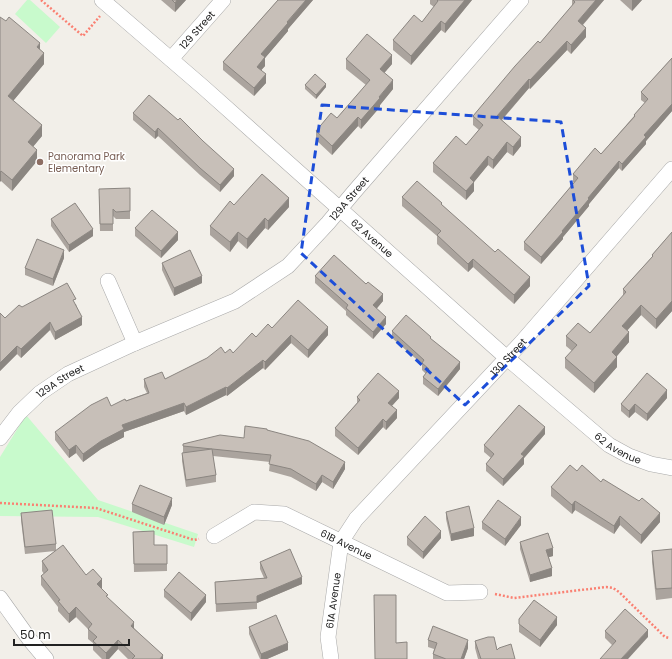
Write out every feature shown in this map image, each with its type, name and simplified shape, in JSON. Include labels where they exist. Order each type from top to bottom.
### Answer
[{"type":"street","name":"129 Street","points":[[171,59],[223,0]]},
{"type":"street","name":"129A Street","points":[[0,438],[19,413],[40,393],[68,374],[135,343],[234,301],[288,266],[340,209],[520,0]]},
{"type":"street","name":"62 Avenue","points":[[102,7],[171,59],[507,358],[610,445],[629,456],[651,464],[672,468]]},
{"type":"street","name":"130 Street","points":[[341,542],[356,519],[507,358],[672,169]]},
{"type":"street","points":[[108,281],[135,343]]},
{"type":"street","name":"61B Avenue","points":[[214,536],[254,512],[284,514],[446,593],[480,592]]},
{"type":"street","name":"61A Avenue","points":[[331,659],[328,637],[341,542]]},
{"type":"street","points":[[0,598],[30,640],[46,659]]},
{"type":"path","points":[[40,0],[83,36],[102,7]]},
{"type":"path","points":[[0,503],[96,508],[194,540],[214,536]]},
{"type":"path","points":[[480,592],[514,598],[606,587],[613,588],[668,638]]},
{"type":"highlighted area","points":[[322,105],[561,122],[589,286],[465,405],[301,253]]},
{"type":"green space","points":[[27,0],[30,0],[60,27],[46,43],[15,14]]},
{"type":"green space","points":[[26,415],[98,500],[198,534],[194,547],[98,517],[0,516],[0,457]]},
{"type":"building","points":[[278,0],[306,0],[261,54],[265,57],[257,67],[266,74],[254,88],[223,62]]},
{"type":"building","points":[[437,0],[465,0],[445,24],[441,21],[411,56],[393,40],[414,15],[422,22],[438,1]]},
{"type":"building","points":[[573,0],[596,0],[578,21],[586,28],[571,45],[567,41],[530,80],[529,79],[497,116],[521,137],[513,147],[507,142],[493,160],[488,156],[470,178],[474,182],[466,191],[433,163],[456,136],[466,145],[483,125],[473,116],[515,66],[538,41],[540,43],[575,2]]},
{"type":"building","points":[[0,17],[6,21],[9,17],[40,43],[37,47],[44,53],[8,96],[42,125],[28,142],[37,150],[12,180],[1,171],[0,172]]},
{"type":"building","points":[[367,34],[392,55],[380,69],[393,80],[361,120],[358,117],[332,146],[316,131],[331,113],[337,118],[370,80],[346,59]]},
{"type":"building","points":[[672,58],[672,104],[644,135],[646,137],[622,164],[619,161],[588,198],[589,199],[562,231],[563,232],[541,257],[524,242],[578,178],[573,174],[595,148],[601,154],[635,116],[634,115],[648,99],[641,92]]},
{"type":"building","points":[[315,74],[326,84],[316,95],[305,85]]},
{"type":"building","points":[[149,95],[178,120],[180,118],[234,169],[220,185],[158,128],[155,132],[133,113]]},
{"type":"building","points":[[262,174],[289,198],[268,221],[265,218],[247,239],[238,232],[230,242],[210,226],[230,201],[234,205]]},
{"type":"building","points":[[417,181],[495,252],[498,249],[530,277],[514,295],[473,259],[468,264],[437,235],[441,231],[402,197]]},
{"type":"building","points":[[130,188],[130,211],[116,212],[113,209],[113,224],[100,224],[99,189]]},
{"type":"building","points":[[75,203],[93,229],[69,245],[51,219]]},
{"type":"building","points":[[152,210],[178,232],[161,251],[135,228]]},
{"type":"building","points":[[672,232],[672,301],[656,319],[641,305],[622,326],[629,332],[612,352],[617,357],[594,383],[565,358],[577,345],[566,336],[578,323],[590,333],[626,292],[623,289],[653,256],[652,255]]},
{"type":"building","points":[[37,239],[64,250],[53,279],[25,268]]},
{"type":"building","points":[[190,250],[202,276],[174,288],[162,263]]},
{"type":"building","points":[[334,255],[366,284],[368,282],[383,294],[373,305],[386,317],[373,332],[346,308],[348,305],[315,276]]},
{"type":"building","points":[[67,283],[76,299],[73,300],[82,317],[55,332],[50,322],[21,349],[17,346],[0,363],[0,313],[5,318],[19,305],[22,307]]},
{"type":"building","points":[[298,300],[328,327],[308,350],[291,335],[265,362],[263,360],[227,388],[226,387],[186,407],[184,403],[122,425],[124,429],[101,441],[83,454],[76,445],[69,450],[55,432],[91,405],[107,397],[111,406],[125,399],[126,401],[149,393],[144,379],[162,372],[165,379],[207,358],[221,347],[225,353],[230,349],[233,353],[252,333],[256,337],[268,324],[272,328]]},
{"type":"building","points":[[406,315],[431,337],[430,338],[460,362],[438,389],[423,377],[429,369],[422,363],[424,360],[392,331]]},
{"type":"building","points":[[378,373],[399,391],[388,403],[397,410],[386,422],[383,419],[358,448],[335,428],[360,400],[357,397]]},
{"type":"building","points":[[647,373],[667,390],[647,414],[635,404],[629,411],[621,404]]},
{"type":"building","points":[[519,405],[545,427],[521,454],[524,456],[503,479],[486,464],[494,454],[484,445]]},
{"type":"building","points":[[245,426],[267,429],[309,441],[345,462],[333,482],[322,475],[316,484],[291,469],[269,464],[271,455],[183,446],[183,444],[220,435],[244,438]]},
{"type":"building","points":[[212,449],[216,475],[186,480],[182,453]]},
{"type":"building","points":[[570,465],[577,471],[582,465],[601,482],[603,479],[639,501],[642,498],[660,513],[641,535],[620,516],[614,526],[575,501],[572,505],[551,487]]},
{"type":"building","points":[[140,485],[172,498],[164,517],[132,504]]},
{"type":"building","points":[[498,500],[521,517],[505,539],[482,522]]},
{"type":"building","points":[[469,506],[474,528],[451,534],[446,512]]},
{"type":"building","points":[[52,510],[56,544],[25,547],[21,513]]},
{"type":"building","points":[[425,516],[441,531],[423,552],[407,537]]},
{"type":"building","points":[[154,531],[154,545],[167,545],[167,564],[134,564],[133,532]]},
{"type":"building","points":[[548,533],[553,548],[546,550],[552,568],[530,575],[520,542]]},
{"type":"building","points":[[63,545],[86,575],[93,569],[102,579],[97,584],[108,595],[106,596],[134,622],[131,626],[163,655],[160,659],[132,659],[135,656],[118,640],[106,653],[93,641],[97,637],[88,629],[92,624],[76,607],[69,614],[41,576],[48,570],[42,561]]},
{"type":"building","points":[[290,549],[302,577],[257,596],[257,602],[216,604],[215,582],[267,578],[260,562]]},
{"type":"building","points":[[672,549],[672,588],[656,589],[652,551]]},
{"type":"building","points":[[179,572],[206,595],[191,613],[164,590]]},
{"type":"building","points":[[374,595],[396,595],[396,643],[407,642],[407,659],[375,659]]},
{"type":"building","points":[[534,600],[557,617],[540,640],[519,624],[519,619]]},
{"type":"building","points":[[625,609],[648,630],[621,659],[600,659],[616,641],[605,631]]},
{"type":"building","points":[[276,615],[288,643],[261,654],[249,627]]},
{"type":"building","points":[[433,626],[468,640],[461,659],[446,659],[433,654],[437,643],[428,640]]},
{"type":"building","points":[[488,637],[494,637],[497,650],[511,644],[515,659],[481,659],[475,641]]},
{"type":"place","name":"Panorama Park Elementary","points":[[40,162]]}]
